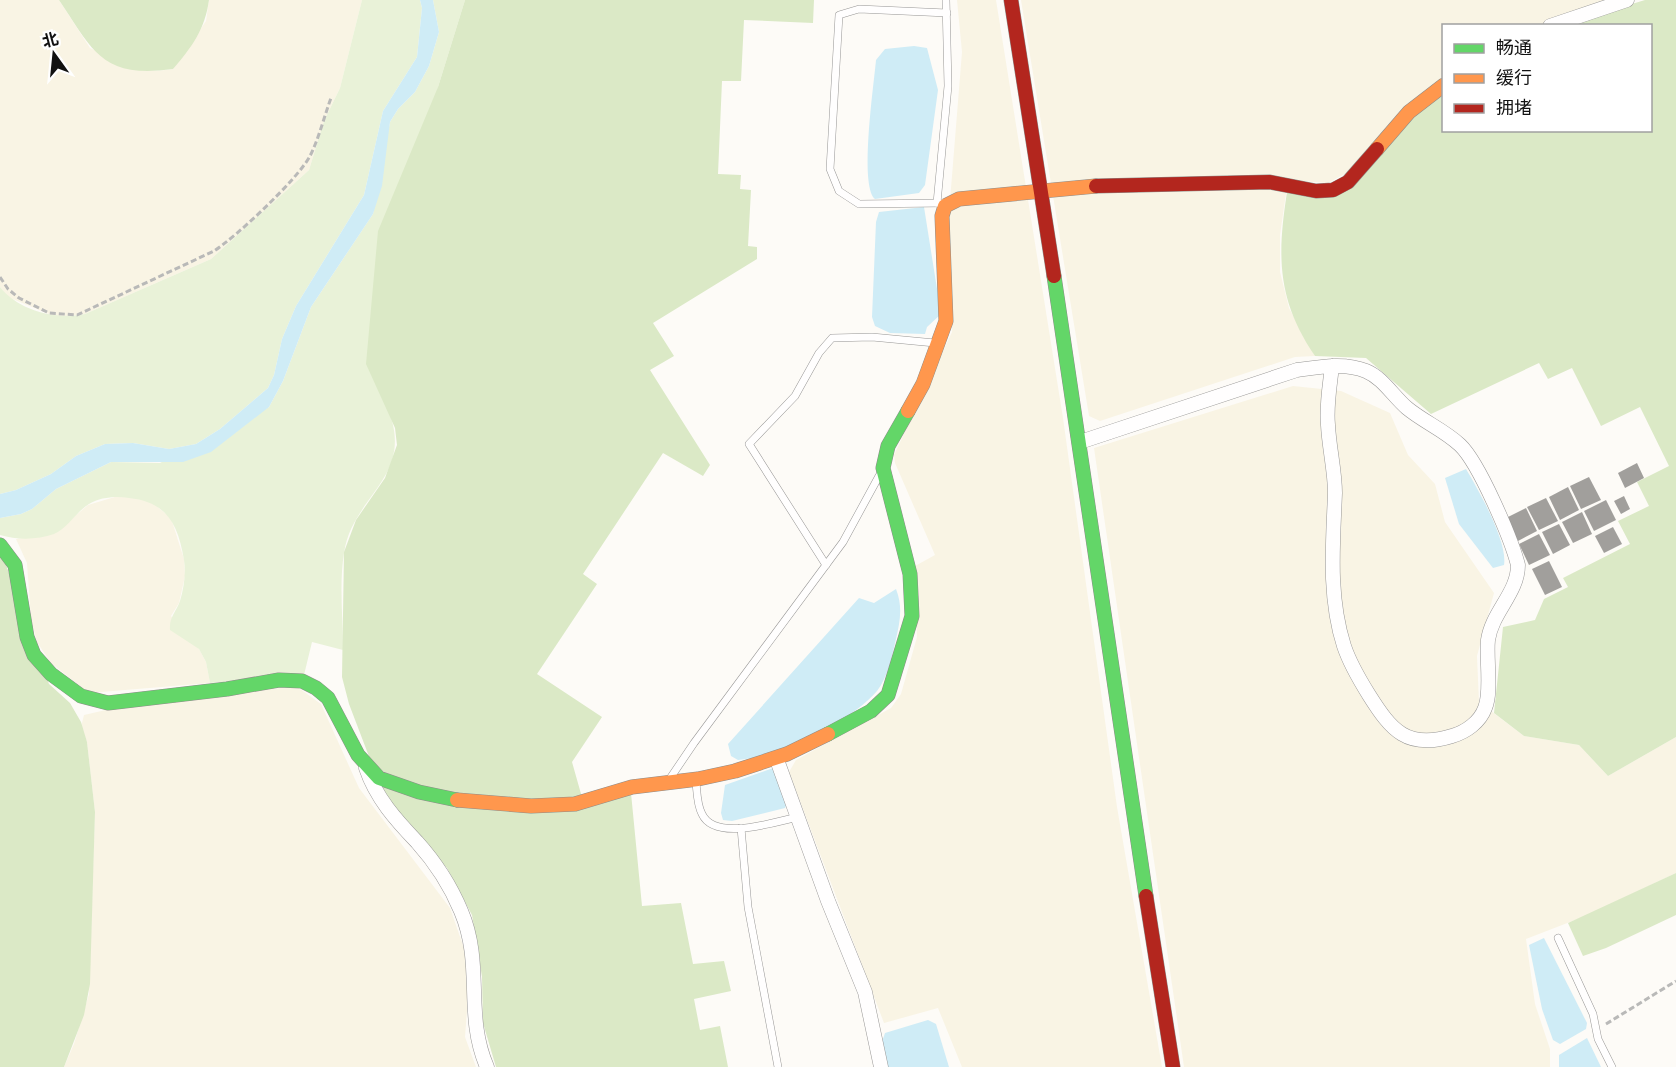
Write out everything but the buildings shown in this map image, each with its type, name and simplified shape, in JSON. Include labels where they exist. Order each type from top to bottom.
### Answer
[{"type":"street","points":[[1011,0],[1080,442],[1139,854],[1173,1067]]},
{"type":"street","points":[[1556,24],[1627,0]]},
{"type":"street","points":[[365,766],[377,777],[396,786],[475,803],[535,806],[575,804],[640,785],[696,780],[777,760],[872,711],[888,695],[912,616],[910,574],[883,468],[888,446],[923,384],[947,316],[943,203],[959,199],[1092,186],[1270,182],[1316,191],[1333,190],[1348,182],[1409,112],[1442,86]]},
{"type":"street","points":[[1080,442],[1297,370],[1332,366],[1349,367],[1374,376],[1417,416],[1460,445],[1472,458],[1516,556],[1516,582],[1502,604],[1489,636],[1486,707],[1479,719],[1466,730],[1441,740],[1414,740],[1402,735],[1385,721],[1353,669],[1343,644],[1334,594],[1331,528],[1335,491],[1327,422],[1332,366]]},
{"type":"street","points":[[0,545],[9,552],[17,567],[32,651],[49,672],[81,698],[108,703],[244,687],[273,680],[304,682],[325,697],[335,710],[365,766],[377,795],[433,862],[462,912],[469,932],[475,967],[474,1029],[487,1067]]},
{"type":"street","points":[[777,760],[828,901],[865,992],[881,1067]]},
{"type":"lane","points":[[946,0],[947,13],[948,86],[943,203],[859,204],[848,199],[839,191],[830,169],[839,15],[860,9],[947,13]]},
{"type":"lane","points":[[826,565],[749,444],[795,396],[819,353],[832,338],[872,337],[938,343]]},
{"type":"lane","points":[[668,782],[694,743],[843,542],[883,468]]},
{"type":"lane","points":[[696,780],[700,812],[706,821],[716,827],[741,828],[798,817]]},
{"type":"lane","points":[[741,828],[748,907],[778,1067]]},
{"type":"lane","points":[[1558,938],[1593,1014],[1596,1030],[1612,1067]]},
{"type":"path","points":[[0,277],[8,289],[19,298],[49,313],[77,315],[214,251],[231,240],[298,172],[310,156],[331,98]]},
{"type":"path","points":[[1596,1030],[1676,981]]},
{"type":"shaded area","points":[[0,0],[59,0],[90,48],[142,71],[157,71],[173,69],[206,21],[209,0],[362,0],[340,88],[324,121],[309,170],[211,259],[85,314],[56,317],[8,297],[0,287]]},
{"type":"shaded area","points":[[957,0],[996,0],[1063,418],[1117,807],[1162,1067],[962,1067],[938,1008],[884,1023],[789,772],[796,760],[891,708],[901,694],[917,637],[915,566],[935,555],[895,463],[894,455],[952,332],[949,213],[962,52]]},
{"type":"shaded area","points":[[1021,0],[1607,0],[1543,24],[1442,24],[1442,78],[1354,169],[1328,183],[1288,180],[1280,235],[1280,272],[1289,308],[1315,356],[1295,357],[1100,421],[1089,416]]},
{"type":"shaded area","points":[[1293,386],[1341,391],[1390,413],[1408,455],[1435,484],[1445,522],[1494,593],[1477,656],[1479,702],[1524,736],[1579,745],[1608,776],[1676,737],[1676,873],[1588,915],[1526,939],[1535,1004],[1550,1049],[1550,1067],[1184,1067],[1094,448]]},
{"type":"shaded area","points":[[118,496],[149,500],[171,518],[184,559],[185,576],[179,603],[171,616],[199,649],[206,662],[210,683],[89,693],[51,663],[37,642],[31,619],[27,563],[16,539],[55,533],[88,505]]},
{"type":"shaded area","points":[[296,686],[321,704],[359,788],[450,908],[465,951],[469,984],[465,1037],[476,1067],[64,1067],[74,1044],[89,994],[95,812],[87,742],[81,727],[84,715],[110,709]]},
{"type":"green space","points":[[59,0],[209,0],[197,37],[173,69],[149,71],[114,65],[102,57],[81,33]]},
{"type":"green space","points":[[362,0],[420,0],[422,8],[417,57],[383,111],[364,195],[296,306],[282,339],[274,375],[268,388],[220,429],[196,444],[169,449],[133,443],[105,444],[76,456],[51,474],[16,490],[0,494],[0,287],[17,302],[28,308],[50,314],[74,316],[85,314],[211,259],[309,170],[324,121],[340,88]]},
{"type":"green space","points":[[433,0],[465,0],[438,87],[389,412],[395,435],[394,454],[388,471],[349,533],[344,553],[341,589],[343,650],[312,642],[304,675],[210,683],[206,662],[199,649],[170,630],[172,618],[183,591],[185,565],[174,526],[162,510],[142,500],[104,498],[84,507],[64,528],[54,534],[27,539],[0,535],[0,518],[21,514],[32,509],[56,489],[111,462],[160,463],[269,407],[283,381],[311,307],[373,214],[390,122],[398,109],[415,92],[429,66],[439,32]]},
{"type":"green space","points":[[465,0],[814,0],[813,23],[744,20],[741,81],[722,81],[718,174],[741,175],[740,189],[751,190],[748,246],[757,247],[757,259],[653,323],[674,356],[650,370],[710,465],[703,476],[663,453],[583,574],[597,584],[537,674],[602,717],[572,762],[585,808],[631,793],[642,906],[681,903],[693,964],[724,961],[731,991],[694,999],[700,1030],[720,1026],[728,1067],[496,1067],[483,1023],[482,977],[472,915],[447,868],[386,801],[349,704],[342,677],[344,552],[356,520],[385,478],[397,445],[395,428],[366,364],[378,231],[438,87]]},
{"type":"green space","points":[[1645,0],[1676,0],[1676,737],[1608,776],[1579,745],[1524,736],[1494,713],[1503,627],[1535,620],[1544,599],[1568,587],[1563,578],[1630,544],[1618,521],[1649,506],[1637,482],[1669,466],[1640,407],[1601,426],[1572,368],[1548,379],[1539,363],[1431,414],[1366,358],[1315,356],[1293,316],[1287,297],[1281,258],[1287,192],[1332,194],[1442,91],[1442,132],[1652,132],[1652,24],[1566,24]]},
{"type":"green space","points":[[0,555],[5,562],[49,684],[70,703],[81,722],[87,742],[95,812],[90,984],[84,1015],[64,1067],[0,1067]]},
{"type":"green space","points":[[1676,873],[1676,915],[1606,948],[1583,956],[1568,923]]},
{"type":"water","points":[[420,0],[433,0],[439,32],[429,66],[415,92],[398,109],[390,122],[382,186],[373,214],[311,307],[283,381],[269,407],[211,452],[183,462],[111,462],[56,489],[32,509],[21,514],[0,518],[0,494],[16,490],[51,474],[76,456],[105,444],[133,443],[169,449],[196,444],[220,429],[268,388],[274,375],[282,339],[296,306],[364,195],[383,111],[417,57],[422,8]]},
{"type":"water","points":[[914,46],[927,48],[938,90],[925,185],[919,193],[875,199],[870,190],[868,155],[876,60],[885,49]]},
{"type":"water","points":[[924,207],[941,314],[927,327],[925,334],[890,333],[875,326],[872,317],[876,222],[879,212]]},
{"type":"water","points":[[1466,469],[1497,530],[1504,555],[1504,565],[1493,568],[1459,524],[1445,478]]},
{"type":"water","points":[[896,589],[900,608],[899,626],[889,666],[877,691],[850,714],[793,745],[738,760],[731,756],[728,744],[859,598],[874,603]]},
{"type":"water","points":[[773,768],[777,773],[787,804],[785,808],[732,821],[723,820],[721,813],[725,785]]},
{"type":"water","points":[[1544,938],[1587,1023],[1586,1029],[1560,1044],[1553,1040],[1542,1009],[1529,945]]},
{"type":"water","points":[[928,1020],[936,1024],[949,1067],[887,1067],[882,1042],[885,1033]]},
{"type":"water","points":[[1587,1038],[1601,1067],[1559,1067],[1559,1055]]},
{"type":"traffic: fast","points":[[1054,276],[1146,896]]},
{"type":"traffic: fast","points":[[828,734],[871,711],[888,695],[912,616],[910,574],[883,468],[888,446],[908,411]]},
{"type":"traffic: fast","points":[[0,545],[15,565],[27,637],[34,655],[51,674],[81,696],[108,703],[227,689],[279,680],[302,681],[316,688],[328,698],[358,755],[379,778],[419,792],[457,800]]},
{"type":"traffic: slow","points":[[1377,149],[1409,112],[1442,87]]},
{"type":"traffic: slow","points":[[908,411],[923,384],[946,321],[942,216],[945,206],[959,199],[1096,186]]},
{"type":"traffic: slow","points":[[457,800],[531,806],[575,804],[632,787],[698,779],[735,771],[787,754],[828,734]]},
{"type":"traffic: jam","points":[[1011,0],[1054,276]]},
{"type":"traffic: jam","points":[[1096,186],[1270,182],[1316,191],[1333,190],[1348,182],[1377,149]]},
{"type":"traffic: jam","points":[[1146,896],[1173,1067]]}]
